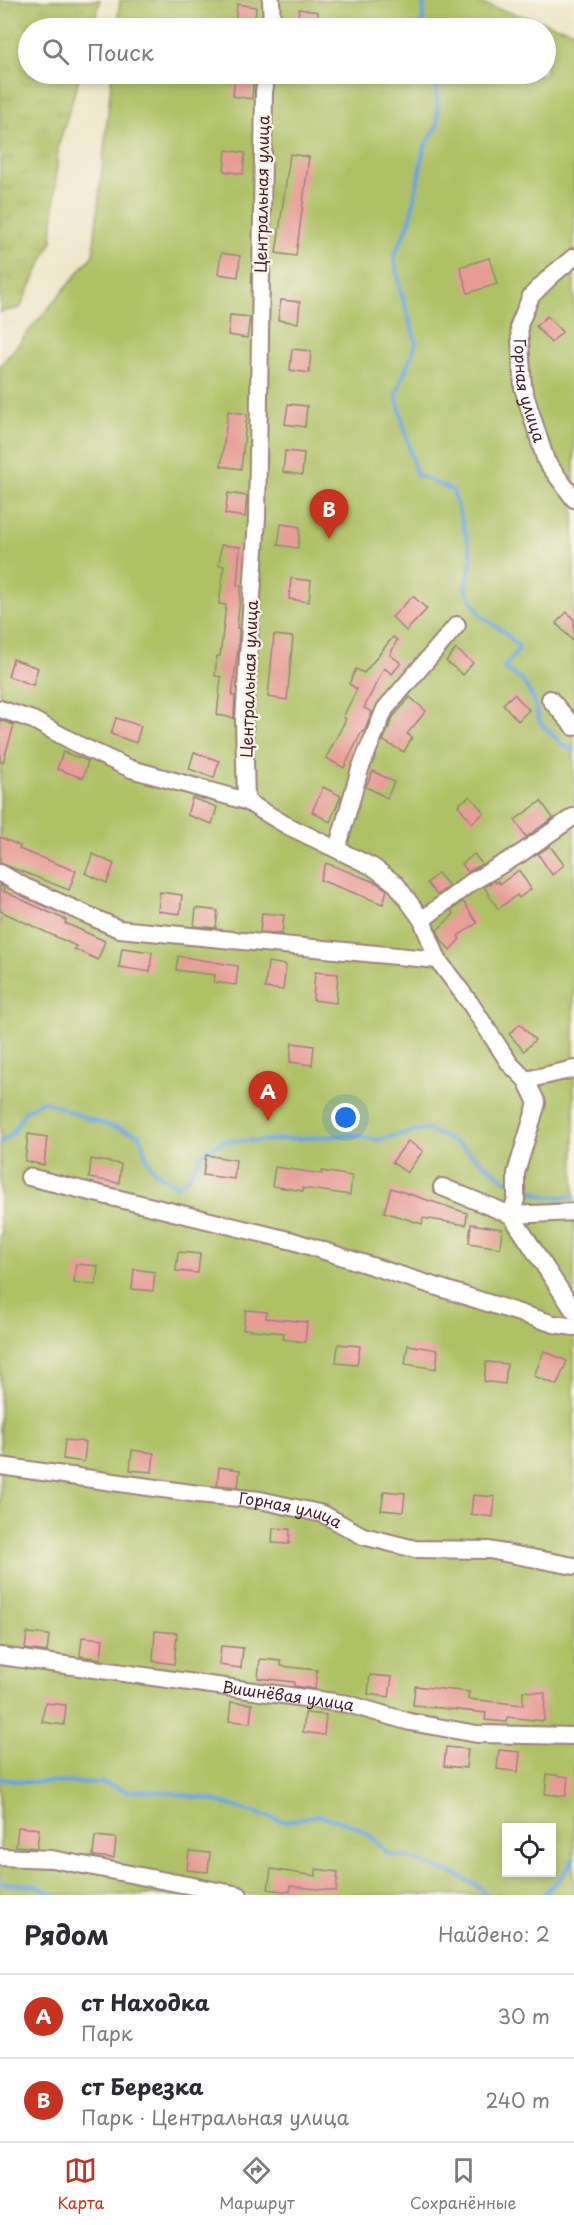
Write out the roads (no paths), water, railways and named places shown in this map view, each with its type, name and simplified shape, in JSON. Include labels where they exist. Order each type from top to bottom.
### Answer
[{"type":"street","points":[[271,0],[272,18]]},
{"type":"street","name":"Центральная улица","points":[[246,801],[244,720],[257,518],[265,84]]},
{"type":"street","name":"Горная улица","points":[[574,257],[550,276],[531,296],[519,325],[523,387],[546,461],[574,499]]},
{"type":"street","points":[[337,849],[360,769],[385,709],[457,626]]},
{"type":"street","points":[[550,699],[574,727]]},
{"type":"street","points":[[0,709],[33,720],[131,769],[246,801],[286,825],[373,867],[396,884],[422,920],[438,960],[510,1065],[526,1080],[537,1103],[516,1173],[516,1199],[511,1215]]},
{"type":"street","points":[[422,920],[471,883],[520,854],[573,817]]},
{"type":"street","points":[[0,873],[119,929],[438,960]]},
{"type":"street","points":[[526,1080],[574,1070]]},
{"type":"street","points":[[29,1177],[293,1241],[554,1324],[574,1327]]},
{"type":"street","points":[[442,1187],[511,1215],[574,1212]]},
{"type":"street","points":[[511,1215],[574,1311]]},
{"type":"street","name":"Горная улица","points":[[0,1466],[198,1494],[260,1500],[323,1514],[363,1536],[415,1549],[489,1550],[574,1566]]},
{"type":"street","name":"Вишнёвая улица","points":[[0,1656],[348,1704],[410,1722],[477,1734],[574,1736]]},
{"type":"street","points":[[0,1857],[52,1859],[239,1895]]},
{"type":"waterway","points":[[423,18],[424,0]]},
{"type":"waterway","points":[[436,84],[438,124],[424,148],[410,221],[394,256],[400,288],[416,343],[396,395],[416,474],[453,491],[472,557],[465,588],[480,615],[503,631],[520,648],[503,668],[522,680],[533,698],[540,723],[562,744],[574,751]]},
{"type":"waterway","points":[[0,1143],[13,1133],[25,1111],[43,1101],[88,1119],[140,1135],[151,1166],[161,1176],[177,1186],[189,1177],[202,1153],[224,1141],[353,1135],[377,1140],[426,1129],[458,1144],[507,1181]]},
{"type":"waterway","points":[[530,1190],[551,1197],[574,1196]]},
{"type":"waterway","points":[[0,1779],[23,1782],[102,1783],[127,1791],[165,1792],[209,1799],[286,1822],[318,1815],[355,1826],[369,1835],[390,1855],[408,1857],[453,1874],[475,1884],[488,1895]]},
{"type":"waterway","points":[[542,1895],[561,1878],[574,1858]]},
{"type":"waterway","points":[[0,1883],[33,1885],[55,1895]]},
{"type":"place","name":"ст Березка","points":[[329,539]]},
{"type":"place","name":"ст Находка","points":[[268,1121]]}]
